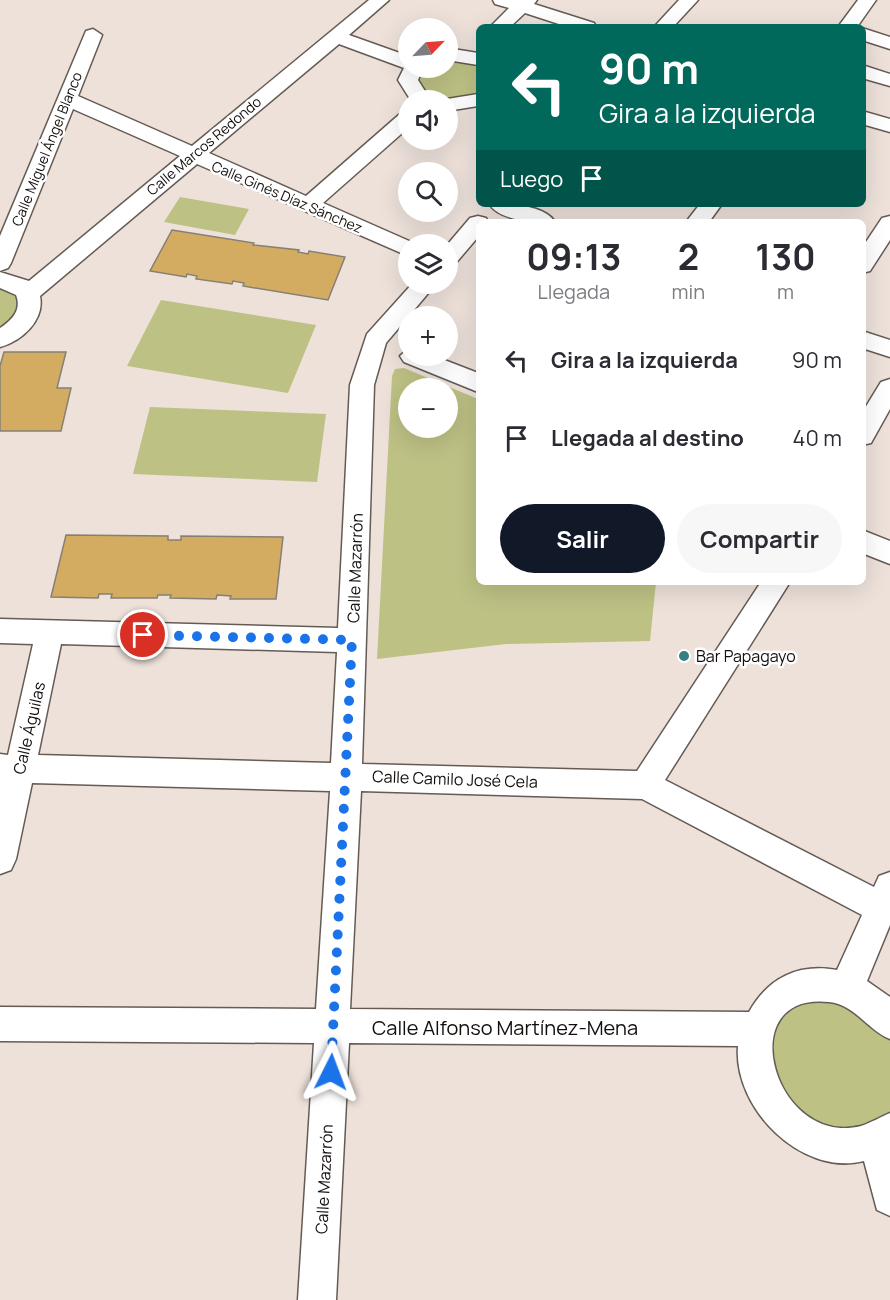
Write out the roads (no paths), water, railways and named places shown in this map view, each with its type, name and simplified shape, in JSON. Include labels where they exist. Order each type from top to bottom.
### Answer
[{"type":"street","name":"Calle Marcos Redondo","points":[[28,294],[380,0]]},
{"type":"street","points":[[502,0],[525,3],[579,24]]},
{"type":"street","points":[[666,24],[689,0]]},
{"type":"street","points":[[849,24],[867,0]]},
{"type":"street","points":[[503,24],[525,3]]},
{"type":"street","name":"Calle Miguel Ángel Blanco","points":[[0,263],[93,35]]},
{"type":"street","points":[[866,35],[890,43]]},
{"type":"street","points":[[336,37],[398,59]]},
{"type":"street","points":[[458,54],[475,54]]},
{"type":"street","points":[[866,72],[890,80]]},
{"type":"street","name":"Calle Ginés Díaz Sánchez","points":[[68,99],[191,156],[398,245]]},
{"type":"street","points":[[458,103],[476,100]]},
{"type":"street","points":[[866,118],[890,126]]},
{"type":"street","points":[[308,205],[398,126]]},
{"type":"street","points":[[482,219],[492,207]]},
{"type":"street","points":[[507,207],[537,219]]},
{"type":"street","points":[[699,219],[709,207]]},
{"type":"street","points":[[866,260],[889,225]]},
{"type":"street","points":[[458,247],[476,226]]},
{"type":"street","points":[[0,280],[20,286],[28,294],[31,303],[29,315],[22,325],[0,339]]},
{"type":"street","points":[[398,350],[375,340],[416,294]]},
{"type":"street","name":"Calle Mazarrón","points":[[317,1300],[333,1027],[362,385],[375,340]]},
{"type":"street","points":[[866,340],[890,349]]},
{"type":"street","points":[[437,366],[476,382]]},
{"type":"street","points":[[866,429],[890,388]]},
{"type":"street","points":[[866,543],[890,553]]},
{"type":"street","points":[[645,785],[774,585]]},
{"type":"street","points":[[0,631],[352,640]]},
{"type":"street","name":"Calle Águilas","points":[[0,859],[10,768],[50,632]]},
{"type":"street","name":"Calle Camilo José Cela","points":[[10,768],[645,785],[885,898]]},
{"type":"street","points":[[846,990],[885,898]]},
{"type":"street","points":[[890,1022],[866,1000],[846,990],[827,985],[791,990],[770,1006],[757,1029],[753,1052],[757,1076],[768,1100],[785,1120],[806,1136],[830,1146],[855,1146],[884,1136],[890,1197]]},
{"type":"street","name":"Calle Alfonso Martínez-Mena","points":[[0,1024],[757,1029]]},
{"type":"place","name":"Bar Papagayo","points":[[684,656]]}]
